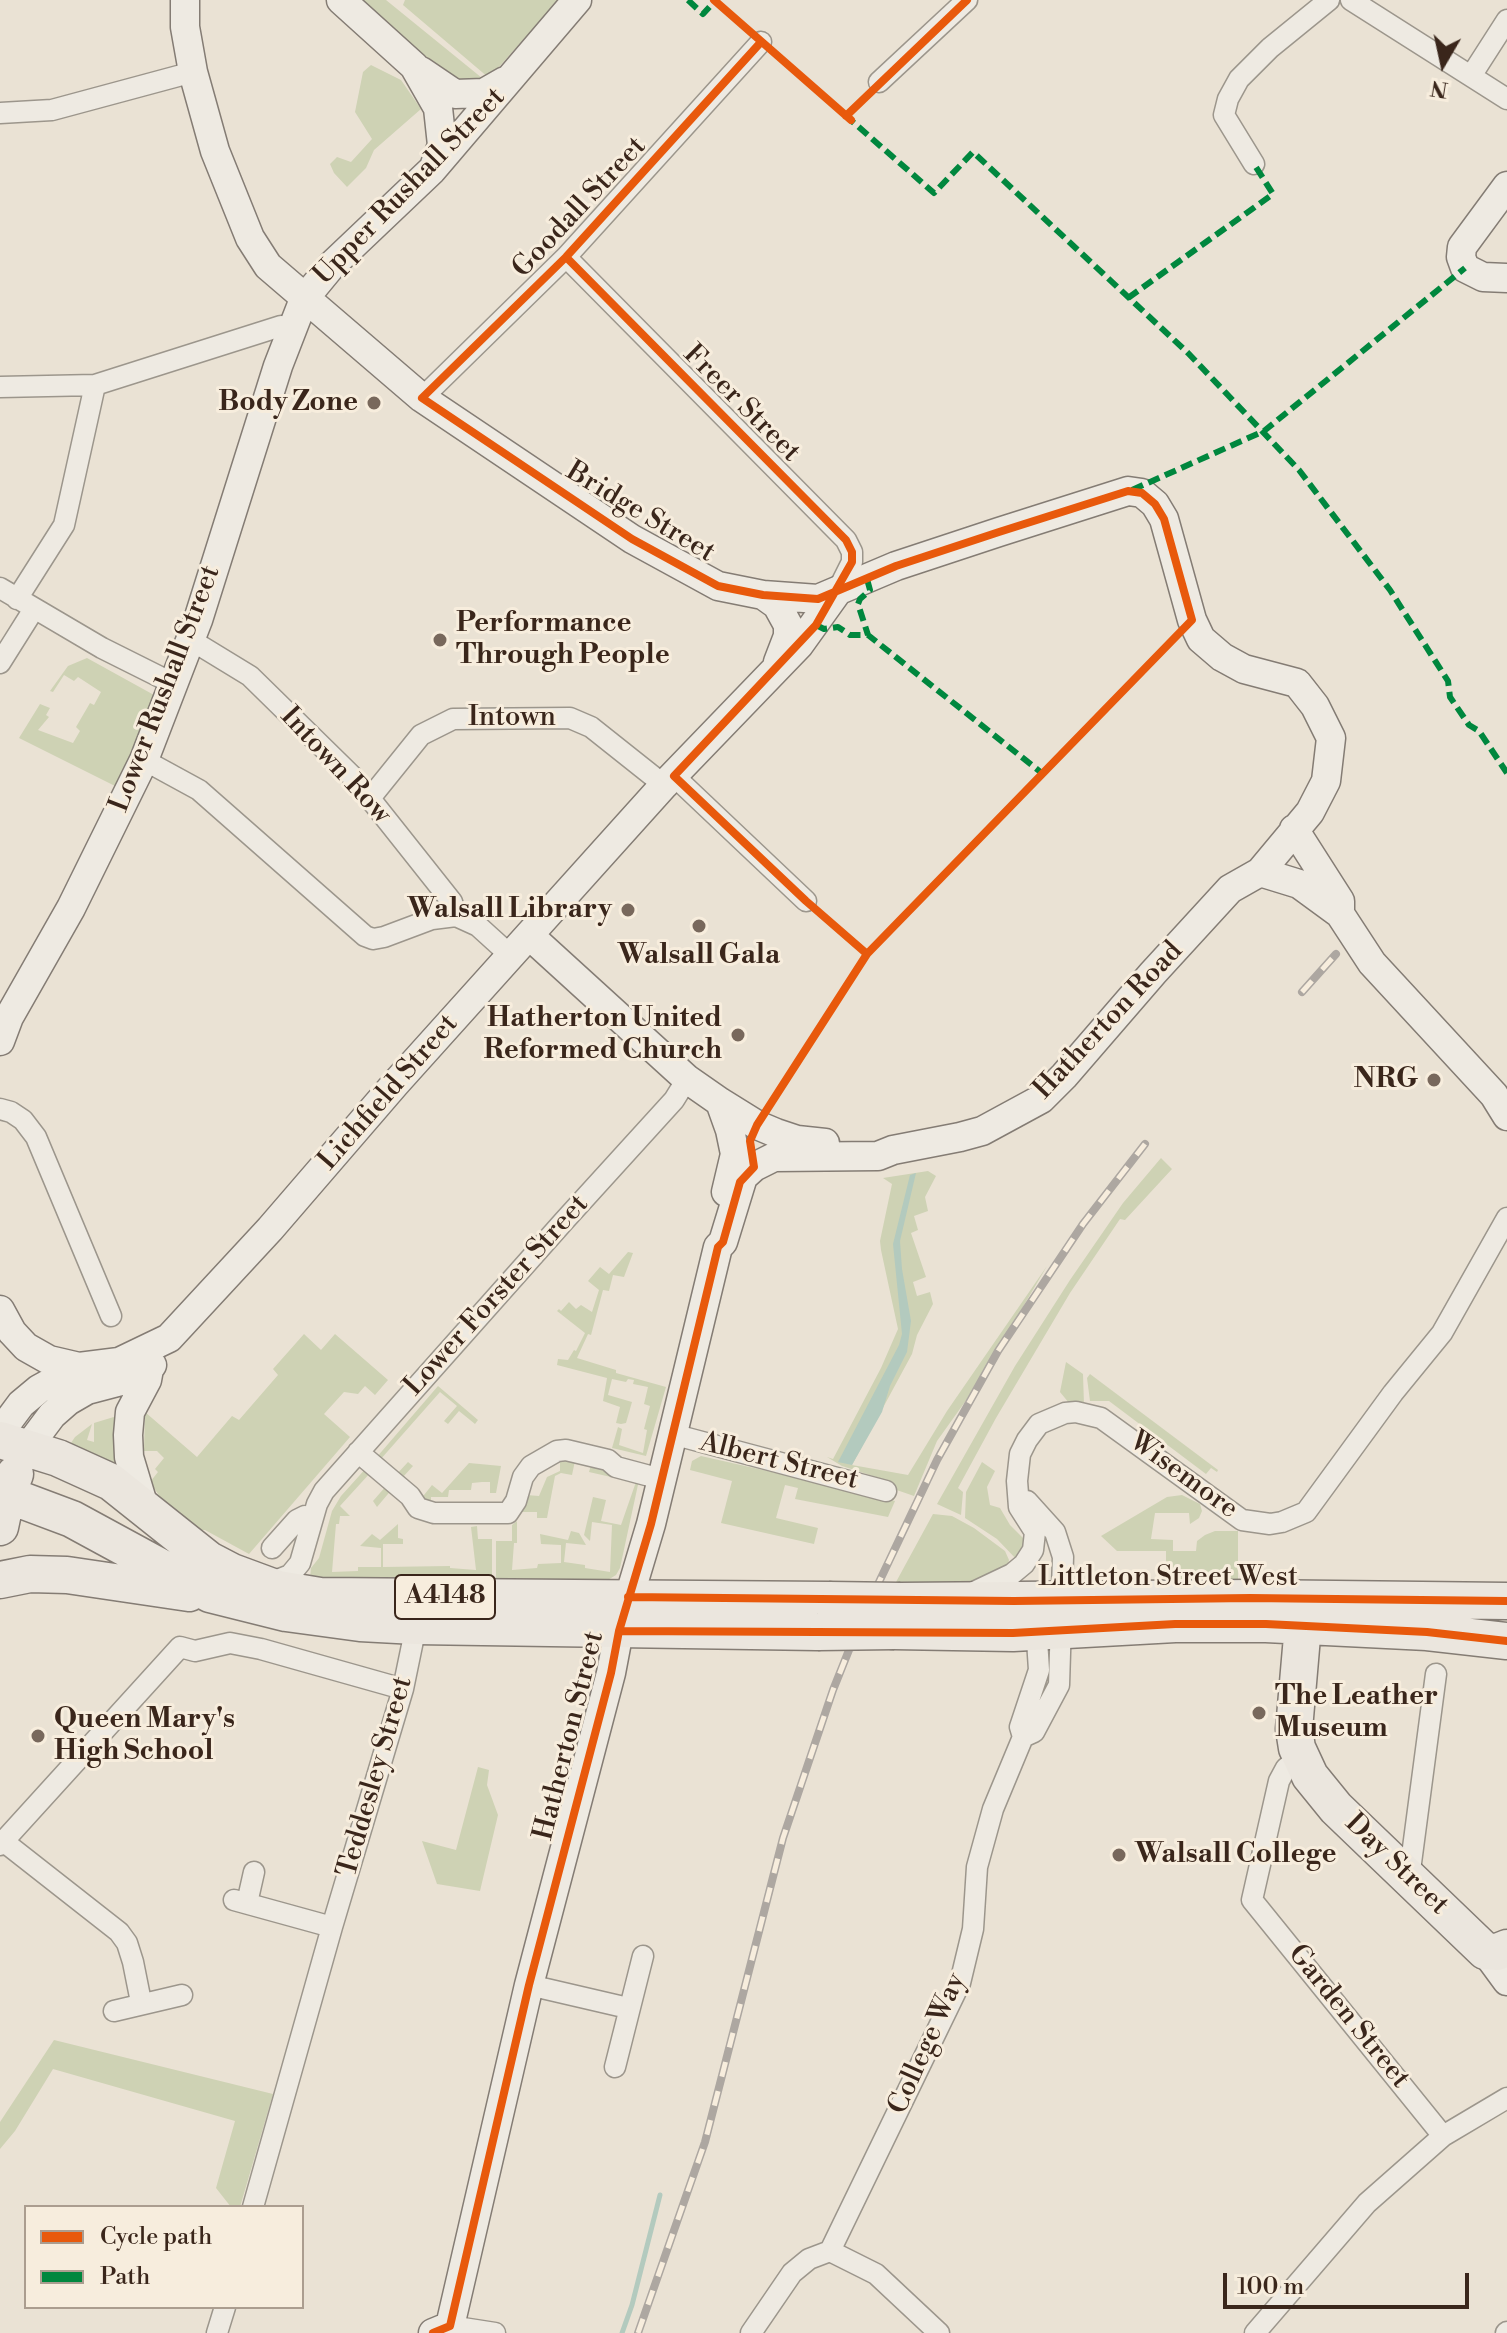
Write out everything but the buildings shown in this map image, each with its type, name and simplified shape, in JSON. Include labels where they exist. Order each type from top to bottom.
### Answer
[{"type":"highway","name":"A4148","points":[[5,1470],[111,1482],[209,1560],[263,1585],[320,1596],[624,1614]]},
{"type":"highway","name":"A4148","points":[[5,1470],[72,1519],[193,1585],[223,1598],[286,1613],[360,1623],[416,1626],[624,1614]]},
{"type":"highway","points":[[0,1580],[46,1573],[190,1593],[193,1585]]},
{"type":"highway","points":[[1300,1757],[1294,1729],[1303,1625],[1335,1600]]},
{"type":"highway","name":"Littleton Street West","points":[[624,1614],[1049,1616],[1335,1600],[1507,1601]]},
{"type":"highway","points":[[1398,1600],[1411,1610],[1507,1621]]},
{"type":"highway","name":"Littleton Street West","points":[[897,1616],[952,1601],[1049,1616],[1175,1624],[1303,1625],[1427,1632],[1507,1641]]},
{"type":"highway","name":"Day Street","points":[[1300,1757],[1326,1797],[1409,1878],[1496,1949]]},
{"type":"street","points":[[341,0],[414,66],[454,94],[484,93],[519,71]]},
{"type":"street","name":"Upper Rushall Street","points":[[304,299],[332,265],[432,170],[577,0]]},
{"type":"street","points":[[879,82],[967,0]]},
{"type":"street","points":[[1254,164],[1224,115],[1228,99],[1239,79],[1270,48],[1329,0]]},
{"type":"street","points":[[1351,0],[1507,99]]},
{"type":"street","points":[[183,9],[193,72],[219,161],[250,238],[268,266]]},
{"type":"street","points":[[1471,76],[1507,20]]},
{"type":"street","name":"Goodall Street","points":[[422,398],[566,257],[761,42]]},
{"type":"street","points":[[414,66],[440,117],[442,145],[432,170]]},
{"type":"street","points":[[0,113],[52,110],[193,72]]},
{"type":"street","points":[[1507,186],[1462,247],[1461,257],[1465,268],[1483,277],[1507,278]]},
{"type":"street","name":"Freer Street","points":[[566,257],[846,540],[852,560],[837,592]]},
{"type":"street","name":"Bridge Street","points":[[268,266],[422,398],[632,539],[718,586],[763,595],[818,599],[896,566],[1128,491]]},
{"type":"street","name":"Lower Rushall Street","points":[[268,266],[281,326],[278,366]]},
{"type":"street","name":"Lower Rushall Street","points":[[3,1023],[71,908],[144,760],[191,640],[278,366],[304,299]]},
{"type":"street","points":[[0,387],[95,385],[281,326]]},
{"type":"street","points":[[0,663],[17,599],[64,525],[95,385]]},
{"type":"street","name":"Hatherton Road","points":[[754,1167],[766,1160],[784,1156],[878,1156],[893,1150],[934,1144],[982,1131],[1041,1099],[1230,889],[1260,872],[1310,812],[1326,781],[1331,738],[1315,706],[1297,683],[1244,669],[1222,657],[1201,639],[1192,620],[1164,519],[1155,504],[1142,493],[1128,491]]},
{"type":"street","name":"Lichfield Street","points":[[5,1470],[21,1404],[79,1367],[119,1362],[169,1338],[270,1229],[669,780],[816,625],[837,592]]},
{"type":"street","name":"Lichfield Street","points":[[763,595],[777,605],[788,625],[788,636],[773,672]]},
{"type":"street","points":[[17,599],[102,648],[174,684]]},
{"type":"street","name":"Intown Row","points":[[191,640],[250,676],[371,797],[452,902],[456,916]]},
{"type":"street","name":"Intown","points":[[371,797],[421,735],[453,719],[570,718],[591,727],[669,780],[806,901]]},
{"type":"street","points":[[144,760],[199,790],[365,936],[373,939],[384,937],[432,919],[456,916],[520,945]]},
{"type":"street","points":[[1294,829],[1340,901],[1340,914]]},
{"type":"street","points":[[1260,872],[1299,884],[1340,914],[1372,963],[1503,1104]]},
{"type":"street","name":"Hatherton Road","points":[[520,945],[687,1079],[757,1125],[797,1140],[878,1146],[893,1150]]},
{"type":"street","name":"Lower Forster Street","points":[[263,1585],[282,1579],[295,1570],[324,1491],[674,1100],[687,1079]]},
{"type":"street","name":"Hatherton Street","points":[[718,1247],[714,1240],[735,1154],[720,1102]]},
{"type":"street","points":[[0,1109],[23,1120],[36,1137],[111,1316]]},
{"type":"street","name":"Hatherton Street","points":[[457,2330],[529,1985],[624,1614],[644,1550],[718,1247],[723,1242],[740,1182],[754,1167]]},
{"type":"street","name":"Wisemore","points":[[952,1601],[1012,1574],[1028,1558],[1033,1550],[1035,1532],[1019,1507],[1017,1471],[1027,1440],[1034,1429],[1046,1420],[1076,1412],[1101,1418],[1242,1520],[1270,1524],[1306,1512],[1393,1393],[1442,1333],[1507,1218]]},
{"type":"street","points":[[0,1310],[12,1332],[26,1347],[49,1360],[79,1367]]},
{"type":"street","name":"Lichfield Street","points":[[144,1507],[129,1457],[130,1412],[147,1380],[149,1369],[165,1351],[169,1338]]},
{"type":"street","points":[[5,1470],[68,1401],[87,1390],[125,1380],[149,1369]]},
{"type":"street","name":"Albert Street","points":[[672,1434],[886,1491]]},
{"type":"street","points":[[358,1452],[425,1512],[502,1514],[513,1509],[523,1477],[531,1466],[549,1453],[566,1450],[608,1460],[618,1456],[662,1474]]},
{"type":"street","name":"College Way","points":[[830,2251],[960,1983],[973,1929],[977,1867],[998,1795],[1023,1737],[1034,1732],[1059,1685],[1049,1616],[1063,1557],[1055,1532],[1030,1502],[1020,1497]]},
{"type":"street","name":"Lower Forster Street","points":[[272,1548],[297,1520],[305,1516],[312,1518]]},
{"type":"street","name":"Teddesley Street","points":[[254,2205],[403,1689],[416,1626]]},
{"type":"street","points":[[141,2002],[133,1962],[127,1943],[119,1932],[2,1843],[180,1647],[195,1651],[230,1643],[403,1689]]},
{"type":"street","points":[[1409,1878],[1436,1674]]},
{"type":"street","name":"Garden Street","points":[[1300,1757],[1286,1768],[1279,1781],[1252,1900],[1443,2136]]},
{"type":"street","points":[[254,1872],[240,1901],[332,1927]]},
{"type":"street","points":[[1496,1949],[1507,1981]]},
{"type":"street","points":[[615,2067],[643,1956]]},
{"type":"street","points":[[529,1985],[628,2008]]},
{"type":"street","points":[[114,2011],[141,2002],[182,1995]]},
{"type":"street","points":[[1255,2333],[1367,2203],[1443,2136],[1507,2098]]},
{"type":"street","points":[[751,2333],[792,2273],[809,2259],[830,2251],[876,2274],[939,2333]]},
{"type":"street","points":[[217,2333],[224,2309]]},
{"type":"street","points":[[457,2330],[495,2333]]},
{"type":"shaded area","points":[[362,0],[386,0],[482,78],[466,84],[443,75]]},
{"type":"shaded area","points":[[405,0],[559,0],[489,78],[403,5]]},
{"type":"shaded area","points":[[371,65],[401,80],[421,109],[374,150],[366,168],[347,187],[330,164],[337,157],[351,162],[372,139],[355,112],[363,72]]},
{"type":"shaded area","points":[[87,658],[154,695],[117,787],[19,738],[40,704],[50,708],[46,715],[49,717],[38,730],[73,743],[80,731],[76,727],[90,703],[94,705],[101,692],[78,677],[74,681],[64,675],[53,692],[50,691],[68,666]]},
{"type":"shaded area","points":[[1161,1158],[1172,1169],[1125,1220],[1120,1219],[1070,1293],[996,1418],[958,1488],[963,1492],[961,1515],[937,1504],[1015,1366],[1070,1280],[1123,1203]]},
{"type":"shaded area","points":[[928,1171],[936,1176],[925,1197],[928,1211],[914,1216],[918,1230],[911,1233],[926,1277],[913,1282],[917,1296],[930,1292],[933,1304],[917,1335],[912,1354],[852,1465],[908,1475],[947,1411],[1047,1266],[977,1385],[937,1441],[914,1496],[888,1487],[879,1478],[842,1466],[827,1457],[833,1459],[898,1329],[880,1241],[892,1184],[883,1178]]},
{"type":"shaded area","points":[[916,1173],[900,1241],[911,1321],[907,1352],[890,1386],[882,1412],[852,1465],[838,1462],[902,1334],[893,1244],[910,1175]]},
{"type":"shaded area","points":[[628,1252],[633,1253],[624,1277],[613,1275],[609,1291],[603,1290],[591,1335],[588,1334],[577,1358],[666,1387],[646,1456],[612,1448],[618,1427],[622,1429],[619,1445],[643,1453],[647,1430],[644,1429],[650,1406],[644,1404],[648,1387],[633,1384],[634,1380],[612,1379],[608,1395],[632,1402],[626,1423],[616,1423],[620,1407],[603,1401],[607,1378],[557,1365],[558,1359],[568,1360],[576,1351],[585,1333],[557,1311],[569,1302],[576,1309],[581,1305],[592,1312],[599,1290],[588,1281],[600,1267],[609,1274]]},
{"type":"shaded area","points":[[304,1334],[321,1350],[335,1334],[388,1380],[375,1395],[365,1386],[358,1394],[344,1392],[324,1414],[350,1437],[249,1554],[205,1530],[197,1530],[162,1500],[150,1482],[164,1458],[157,1451],[144,1451],[145,1412],[197,1457],[232,1416],[239,1420],[278,1375],[273,1369]]},
{"type":"shaded area","points":[[1066,1362],[1083,1374],[1084,1405],[1069,1403],[1060,1392]]},
{"type":"shaded area","points":[[1090,1374],[1217,1472],[1211,1468],[1206,1474],[1109,1401],[1090,1401],[1087,1378]]},
{"type":"shaded area","points":[[438,1386],[478,1420],[475,1424],[459,1411],[448,1424],[444,1421],[457,1406],[440,1392],[380,1460],[396,1475],[408,1462],[413,1466],[403,1477],[412,1486],[409,1489],[376,1458]]},
{"type":"shaded area","points":[[117,1416],[119,1470],[67,1449],[75,1437],[92,1424],[87,1440],[94,1442],[94,1423]]},
{"type":"shaded area","points":[[701,1456],[895,1501],[888,1517],[795,1499],[798,1488],[785,1485],[776,1518],[818,1528],[814,1544],[721,1523],[732,1481],[690,1470],[692,1461]]},
{"type":"shaded area","points":[[560,1460],[575,1461],[572,1475],[561,1473],[555,1476],[547,1518],[537,1518],[537,1512],[517,1512],[526,1495],[539,1496],[547,1477],[560,1471]]},
{"type":"shaded area","points":[[982,1462],[995,1471],[987,1487],[990,1505],[1000,1508],[1010,1525],[1028,1543],[1018,1554],[1018,1561],[997,1539],[965,1518],[966,1492]]},
{"type":"shaded area","points":[[469,1463],[501,1466],[496,1493],[490,1493],[490,1482],[482,1482],[472,1483],[471,1490],[449,1490],[448,1497],[431,1497],[431,1507],[420,1500],[432,1485],[442,1493]]},
{"type":"shaded area","points":[[591,1465],[636,1477],[639,1480],[616,1575],[606,1581],[496,1578],[496,1541],[512,1541],[512,1525],[517,1521],[512,1570],[561,1563],[561,1545],[541,1544],[540,1534],[568,1540],[571,1531],[579,1533],[586,1545],[566,1543],[564,1562],[610,1572],[612,1525],[592,1522],[590,1541],[584,1535],[593,1497],[606,1500],[601,1521],[621,1525],[637,1479],[589,1472]]},
{"type":"shaded area","points":[[368,1466],[393,1488],[377,1507],[373,1501],[387,1485],[371,1472],[340,1506],[350,1516],[340,1516],[339,1524],[336,1524],[332,1572],[381,1567],[381,1548],[360,1546],[372,1534],[380,1540],[398,1524],[398,1538],[403,1539],[403,1544],[383,1544],[383,1567],[450,1566],[476,1570],[471,1527],[477,1526],[478,1539],[492,1539],[492,1578],[310,1578],[332,1511]]},
{"type":"shaded area","points":[[1182,1495],[1200,1504],[1202,1511],[1199,1518],[1190,1524],[1189,1513],[1155,1513],[1151,1539],[1173,1540],[1173,1551],[1196,1551],[1197,1541],[1205,1535],[1215,1531],[1238,1531],[1238,1582],[1166,1583],[1166,1551],[1117,1551],[1101,1536],[1167,1497]]},
{"type":"shaded area","points":[[933,1514],[952,1516],[974,1528],[1005,1551],[1008,1564],[979,1580],[968,1582],[896,1582]]},
{"type":"shaded area","points":[[478,1767],[489,1770],[487,1785],[498,1815],[480,1891],[437,1884],[422,1841],[456,1850]]},
{"type":"shaded area","points":[[54,2040],[273,2094],[241,2205],[229,2205],[216,2188],[235,2121],[53,2069],[15,2131],[0,2149],[0,2122]]},
{"type":"waterway","points":[[622,2333],[660,2195]]},
{"type":"railway","points":[[1302,992],[1336,954]]},
{"type":"railway","points":[[638,2333],[705,2142],[783,1838],[833,1690],[861,1620],[937,1460],[998,1351],[1083,1224],[1145,1144]]},
{"type":"marked path","points":[[688,0],[703,14],[715,1]]},
{"type":"marked path","points":[[845,115],[934,193],[973,152],[1188,353],[1299,470],[1390,590],[1448,681],[1450,697],[1469,725],[1479,731],[1507,773]]},
{"type":"marked path","points":[[1128,298],[1273,194],[1254,164]]},
{"type":"marked path","points":[[1132,490],[1264,431],[1465,268]]},
{"type":"marked path","points":[[867,579],[870,590],[858,604],[868,635]]},
{"type":"marked path","points":[[816,625],[824,629],[838,627],[850,635],[868,635],[1043,774]]},
{"type":"cycle path","points":[[714,0],[851,120]]},
{"type":"cycle path","points":[[846,116],[967,0]]},
{"type":"cycle path","points":[[433,2333],[450,2326],[529,1985],[611,1673],[619,1631],[651,1524],[718,1247],[723,1242],[740,1182],[754,1167],[750,1141],[757,1125],[867,954],[1192,620],[1164,519],[1155,504],[1142,493],[1128,491],[999,532],[896,566],[818,599],[763,595],[718,586],[632,539],[422,398],[566,257],[761,42]]},
{"type":"cycle path","points":[[566,257],[846,540],[852,552],[852,562],[816,625],[674,776],[867,954]]},
{"type":"cycle path","points":[[628,1597],[1507,1601]]},
{"type":"cycle path","points":[[619,1631],[1013,1633],[1175,1624],[1266,1624],[1427,1632],[1507,1641]]},
{"type":"place","name":"Body Zone","points":[[374,403]]},
{"type":"place","name":"Performance Through People","points":[[440,640]]},
{"type":"place","name":"Walsall Library","points":[[628,910]]},
{"type":"place","name":"Walsall Gala","points":[[699,926]]},
{"type":"place","name":"Hatherton United Reformed Church","points":[[738,1035]]},
{"type":"place","name":"NRG","points":[[1434,1080]]},
{"type":"place","name":"The Leather Museum","points":[[1259,1713]]},
{"type":"place","name":"Queen Mary's High School","points":[[38,1736]]},
{"type":"place","name":"Walsall College","points":[[1119,1855]]}]
